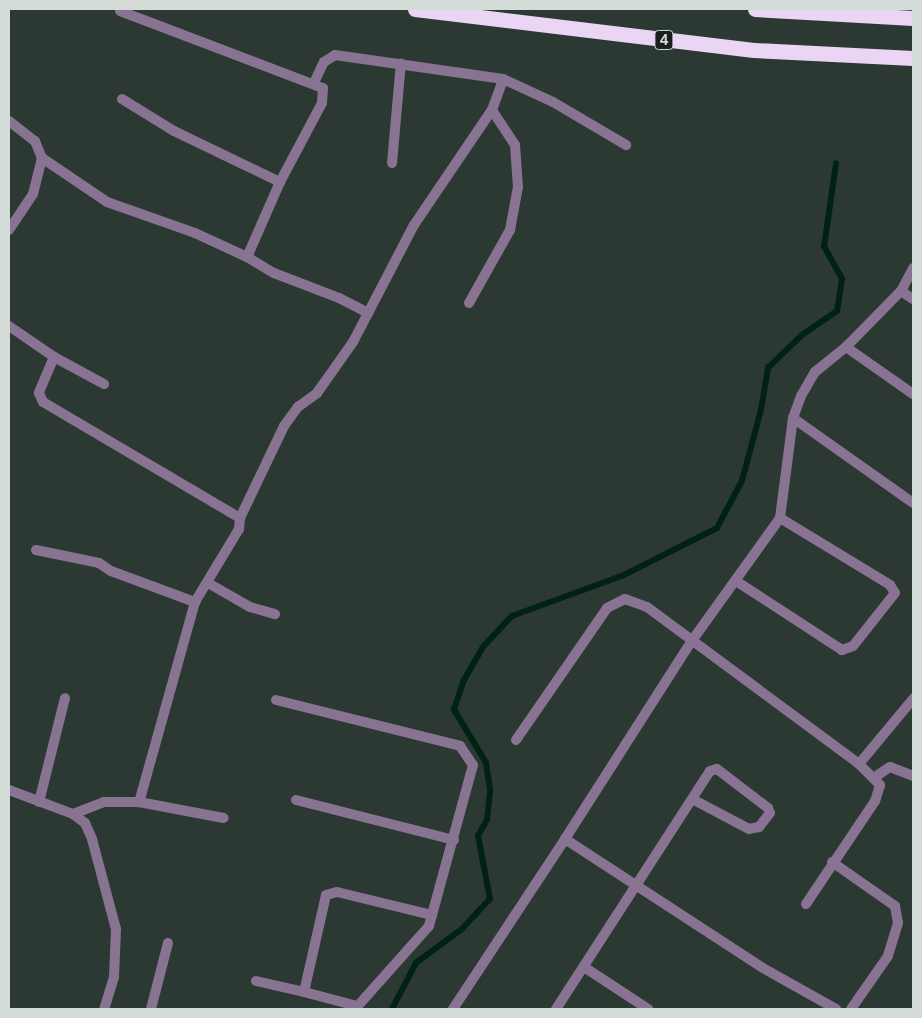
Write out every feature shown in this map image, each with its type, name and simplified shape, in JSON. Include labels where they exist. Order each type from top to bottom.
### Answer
[{"type":"highway","name":"4","points":[[415,9],[754,50],[913,58]]},
{"type":"highway","points":[[755,9],[913,18]]},
{"type":"street","points":[[118,9],[314,83],[324,91],[322,103],[280,182],[247,257]]},
{"type":"street","points":[[314,83],[324,62],[335,55],[504,79],[553,102],[626,145]]},
{"type":"street","points":[[392,163],[401,63]]},
{"type":"street","points":[[139,802],[195,602],[208,584],[239,529],[240,518],[284,426],[331,374],[354,342],[414,225],[492,110],[504,79]]},
{"type":"street","points":[[122,99],[174,131],[280,182]]},
{"type":"street","points":[[468,303],[510,230],[518,187],[515,145],[492,110]]},
{"type":"street","points":[[9,121],[35,141],[42,158],[107,202],[147,215],[247,257],[274,274],[340,298],[368,313]]},
{"type":"street","points":[[9,230],[33,194],[42,158]]},
{"type":"street","points":[[453,1009],[691,642],[780,518],[793,418],[801,396],[816,372],[846,347],[901,291],[913,268]]},
{"type":"street","points":[[901,291],[913,299]]},
{"type":"street","points":[[9,326],[54,357],[104,384]]},
{"type":"street","points":[[846,347],[913,394]]},
{"type":"street","points":[[54,357],[39,393],[43,402],[240,518]]},
{"type":"street","points":[[793,418],[913,503]]},
{"type":"street","points":[[736,581],[842,650],[853,646],[892,598],[895,593],[890,585],[780,518]]},
{"type":"street","points":[[36,550],[92,561],[195,602]]},
{"type":"street","points":[[208,584],[250,607],[275,614]]},
{"type":"street","points":[[516,740],[607,608],[625,599],[647,607],[691,642],[859,764],[875,777],[880,785],[878,795],[806,904]]},
{"type":"street","points":[[40,802],[65,698]]},
{"type":"street","points":[[859,764],[913,699]]},
{"type":"street","points":[[256,981],[304,992],[356,1008],[429,926],[474,769],[463,748],[276,700]]},
{"type":"street","points":[[875,777],[890,768],[913,776]]},
{"type":"street","points":[[556,1009],[710,771],[717,769],[768,808],[770,813],[759,827],[748,829],[692,799]]},
{"type":"street","points":[[9,790],[74,814],[85,823],[92,839],[116,929],[114,977],[104,1009]]},
{"type":"street","points":[[296,800],[454,840]]},
{"type":"street","points":[[74,814],[104,802],[139,802],[224,818]]},
{"type":"street","points":[[565,839],[822,1006],[836,1009]]},
{"type":"street","points":[[832,862],[895,906],[898,923],[888,956],[851,1009]]},
{"type":"street","points":[[304,992],[323,903],[330,891],[432,915]]},
{"type":"street","points":[[151,1009],[168,943]]},
{"type":"street","points":[[584,967],[648,1009]]},
{"type":"waterway","points":[[392,1009],[416,963],[462,929],[490,899],[478,836],[487,820],[490,789],[486,763],[454,710],[464,680],[483,647],[512,616],[622,576],[717,528],[742,481],[761,410],[768,368],[802,335],[837,311],[842,279],[824,247],[836,164]]}]
